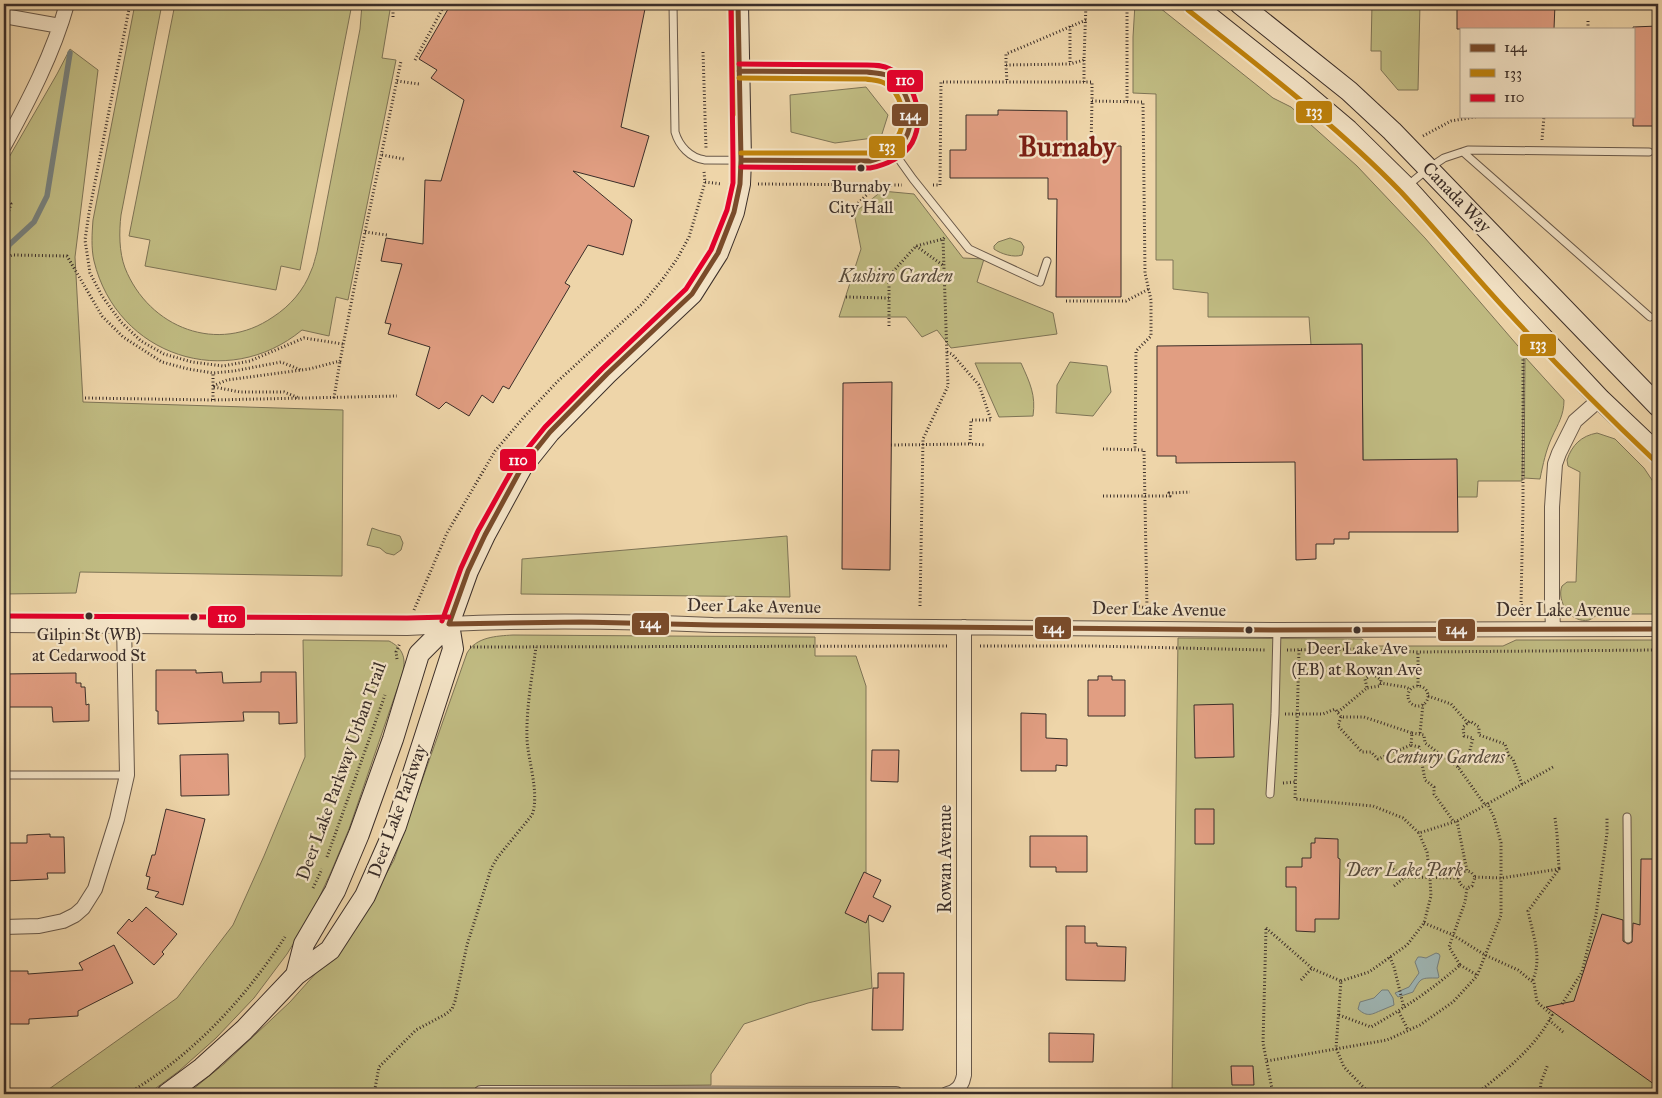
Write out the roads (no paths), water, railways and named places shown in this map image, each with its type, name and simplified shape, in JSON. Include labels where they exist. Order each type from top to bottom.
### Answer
[{"type":"main road","name":"Deer Lake Parkway","points":[[296,975],[304,944],[335,891],[359,834],[393,739],[419,654],[448,624],[485,535],[522,467],[550,432],[607,374],[692,294],[718,253],[734,212],[740,184],[738,4]]},
{"type":"main road","name":"Canada Way","points":[[1193,4],[1348,130],[1406,187],[1600,399],[1658,454]]},
{"type":"main road","name":"Canada Way","points":[[1240,4],[1349,90],[1429,168],[1658,406]]},
{"type":"main road","name":"Deer Lake Parkway","points":[[167,1094],[202,1068],[244,1030],[296,975],[330,950],[365,896],[396,826],[453,649],[448,624]]},
{"type":"street","points":[[4,146],[26,107],[50,56],[67,4]]},
{"type":"street","points":[[4,16],[60,26]]},
{"type":"street","points":[[1553,629],[1552,507],[1555,464],[1575,421],[1600,399]]},
{"type":"street","name":"Deer Lake Avenue","points":[[448,624],[650,622],[713,625],[1277,630],[1658,629]]},
{"type":"street","points":[[4,623],[407,626],[448,624]]},
{"type":"street","points":[[4,926],[52,925],[69,918],[83,908],[95,889],[117,819],[127,775],[124,624]]},
{"type":"street","name":"Rowan Avenue","points":[[952,1092],[963,1082],[964,1075],[964,627]]},
{"type":"street","points":[[481,1093],[896,1094]]},
{"type":"lane","points":[[673,4],[675,132],[684,150],[701,160],[870,162],[893,151],[905,138],[909,130],[910,116],[905,93],[887,75],[867,72],[739,71]]},
{"type":"lane","points":[[1406,187],[1444,158],[1468,150],[1649,152]]},
{"type":"lane","points":[[893,151],[969,249],[1040,282],[1047,261]]},
{"type":"lane","points":[[1463,152],[1650,317]]},
{"type":"lane","points":[[1270,794],[1275,714],[1277,630]]},
{"type":"lane","points":[[4,775],[127,775]]},
{"type":"lane","points":[[1627,817],[1628,940]]},
{"type":"water","points":[[1436,953],[1440,956],[1437,968],[1439,977],[1422,979],[1413,992],[1398,997],[1395,993],[1409,987],[1419,973],[1415,962],[1418,957],[1426,958]]},
{"type":"water","points":[[1382,990],[1388,990],[1393,998],[1394,1005],[1370,1014],[1365,1014],[1358,1009],[1360,1002],[1374,998]]},
{"type":"waterway","points":[[4,263],[9,245],[34,222],[47,196],[70,53]]},
{"type":"place","name":"Burnaby City Hall","points":[[861,168]]},
{"type":"place","name":"Gilpin St (WB) at Cedarwood St","points":[[89,616]]},
{"type":"place","name":"Deer Lake Ave (EB) at Rowan Ave","points":[[1357,630]]},
{"type":"district","name":"Burnaby","points":[[1067,146]]},
{"type":"park label","name":"Kushiro Garden","points":[[896,276]]},
{"type":"park label","name":"Century Gardens","points":[[1445,757]]},
{"type":"park label","name":"Deer Lake Park","points":[[1404,870]]}]
